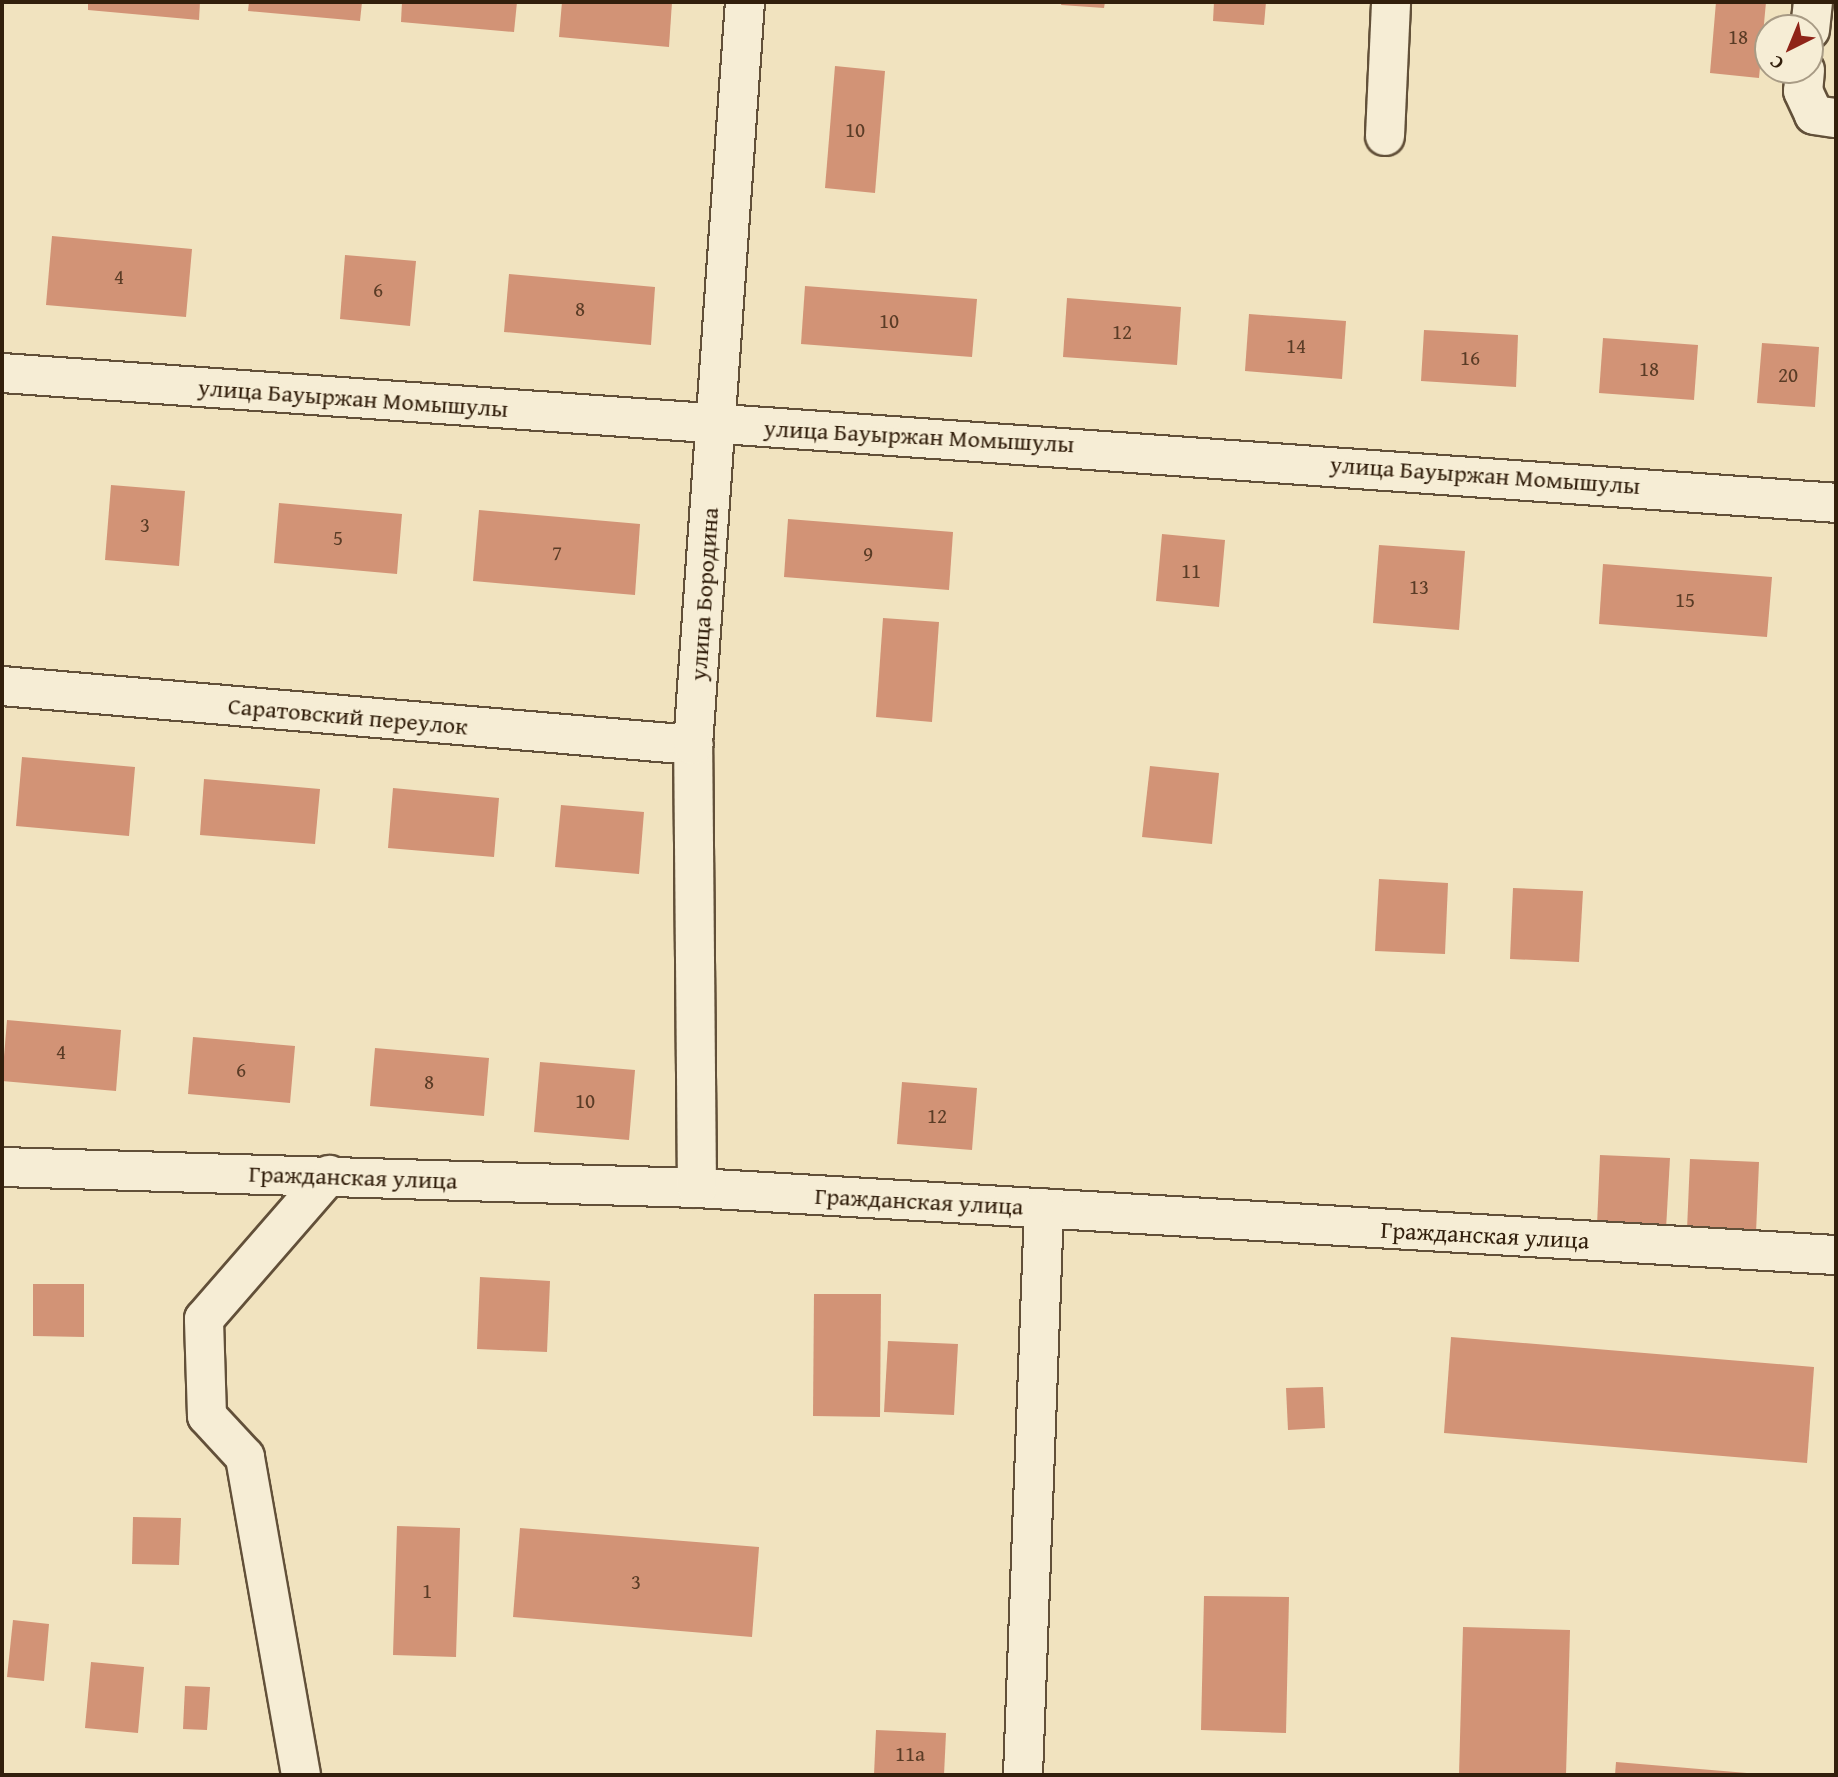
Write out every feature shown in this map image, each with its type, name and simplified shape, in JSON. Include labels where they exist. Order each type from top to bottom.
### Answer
[{"type":"street","name":"улица Бородина","points":[[697,1188],[694,745],[745,2]]},
{"type":"street","points":[[1385,136],[1391,2]]},
{"type":"street","points":[[1804,84],[1803,91],[1814,115],[1836,118]]},
{"type":"street","name":"улица Бауыржан Момышулы","points":[[2,373],[717,424],[1192,452],[1836,503]]},
{"type":"street","name":"Саратовский переулок","points":[[2,686],[694,745]]},
{"type":"street","name":"Гражданская улица","points":[[2,1167],[697,1188],[1836,1255]]},
{"type":"street","points":[[301,1775],[245,1457],[207,1416],[204,1319],[329,1175]]},
{"type":"street","points":[[1023,1775],[1044,1208]]},
{"type":"building","points":[[88,2],[200,2],[199,20],[88,10]]},
{"type":"building","points":[[249,2],[362,2],[360,21],[248,11]]},
{"type":"building","points":[[402,2],[517,2],[514,32],[401,22]]},
{"type":"building","points":[[562,2],[672,2],[669,47],[559,37]]},
{"type":"building","points":[[1062,2],[1105,2],[1104,8],[1061,5]]},
{"type":"building","points":[[1214,2],[1266,2],[1264,25],[1213,21]]},
{"type":"building","points":[[1716,2],[1766,2],[1765,14],[1754,14],[1754,77],[1710,73]]},
{"type":"building","points":[[835,66],[885,71],[875,193],[825,188]]},
{"type":"building","points":[[52,236],[192,249],[186,317],[46,305]]},
{"type":"building","points":[[345,255],[416,261],[410,326],[340,319]]},
{"type":"building","points":[[509,274],[655,287],[651,345],[504,332]]},
{"type":"building","points":[[805,286],[977,299],[972,357],[801,344]]},
{"type":"building","points":[[1067,298],[1181,307],[1177,365],[1063,357]]},
{"type":"building","points":[[1249,314],[1346,321],[1342,379],[1245,371]]},
{"type":"building","points":[[1424,330],[1518,335],[1516,387],[1421,381]]},
{"type":"building","points":[[1603,338],[1698,345],[1694,400],[1599,393]]},
{"type":"building","points":[[1762,343],[1819,347],[1815,407],[1757,403]]},
{"type":"building","points":[[111,485],[185,491],[179,566],[105,560]]},
{"type":"building","points":[[279,503],[402,514],[397,574],[274,563]]},
{"type":"building","points":[[479,510],[640,524],[635,595],[473,581]]},
{"type":"building","points":[[788,519],[953,532],[949,590],[784,577]]},
{"type":"building","points":[[1162,534],[1225,540],[1219,607],[1156,601]]},
{"type":"building","points":[[1379,545],[1465,551],[1459,630],[1373,623]]},
{"type":"building","points":[[1603,564],[1772,577],[1767,637],[1599,624]]},
{"type":"building","points":[[883,618],[939,622],[932,722],[876,717]]},
{"type":"building","points":[[22,757],[135,767],[129,836],[16,826]]},
{"type":"building","points":[[1150,766],[1219,773],[1212,844],[1142,837]]},
{"type":"building","points":[[204,779],[320,789],[315,844],[200,835]]},
{"type":"building","points":[[393,788],[499,798],[494,857],[388,848]]},
{"type":"building","points":[[561,805],[644,812],[639,874],[555,867]]},
{"type":"building","points":[[1379,879],[1448,883],[1445,954],[1375,951]]},
{"type":"building","points":[[1513,888],[1583,891],[1579,962],[1510,959]]},
{"type":"building","points":[[7,1020],[121,1030],[116,1091],[2,1081]]},
{"type":"building","points":[[193,1037],[295,1046],[290,1103],[188,1094]]},
{"type":"building","points":[[375,1048],[489,1058],[484,1116],[370,1106]]},
{"type":"building","points":[[540,1062],[635,1070],[629,1140],[534,1132]]},
{"type":"building","points":[[902,1082],[977,1088],[972,1150],[897,1144]]},
{"type":"building","points":[[1600,1155],[1670,1158],[1666,1229],[1597,1226]]},
{"type":"building","points":[[1690,1159],[1759,1162],[1756,1233],[1687,1230]]},
{"type":"building","points":[[480,1277],[550,1281],[547,1352],[477,1349]]},
{"type":"building","points":[[33,1284],[84,1284],[84,1337],[33,1336]]},
{"type":"building","points":[[814,1294],[881,1294],[880,1417],[813,1416]]},
{"type":"building","points":[[1451,1337],[1814,1367],[1807,1463],[1444,1433]]},
{"type":"building","points":[[888,1341],[958,1344],[954,1415],[884,1412]]},
{"type":"building","points":[[1323,1387],[1325,1428],[1288,1430],[1286,1388]]},
{"type":"building","points":[[133,1517],[181,1518],[179,1565],[132,1564]]},
{"type":"building","points":[[397,1526],[460,1528],[456,1657],[393,1655]]},
{"type":"building","points":[[520,1528],[759,1547],[752,1637],[513,1617]]},
{"type":"building","points":[[1204,1596],[1289,1597],[1286,1733],[1201,1730]]},
{"type":"building","points":[[13,1620],[49,1624],[44,1681],[7,1677]]},
{"type":"building","points":[[1463,1627],[1570,1630],[1566,1775],[1459,1775]]},
{"type":"building","points":[[91,1662],[144,1667],[138,1733],[85,1728]]},
{"type":"building","points":[[185,1686],[210,1687],[207,1730],[183,1729]]},
{"type":"building","points":[[876,1730],[946,1733],[944,1775],[874,1775]]},
{"type":"building","points":[[1616,1762],[1747,1773],[1747,1775],[1615,1775]]}]
